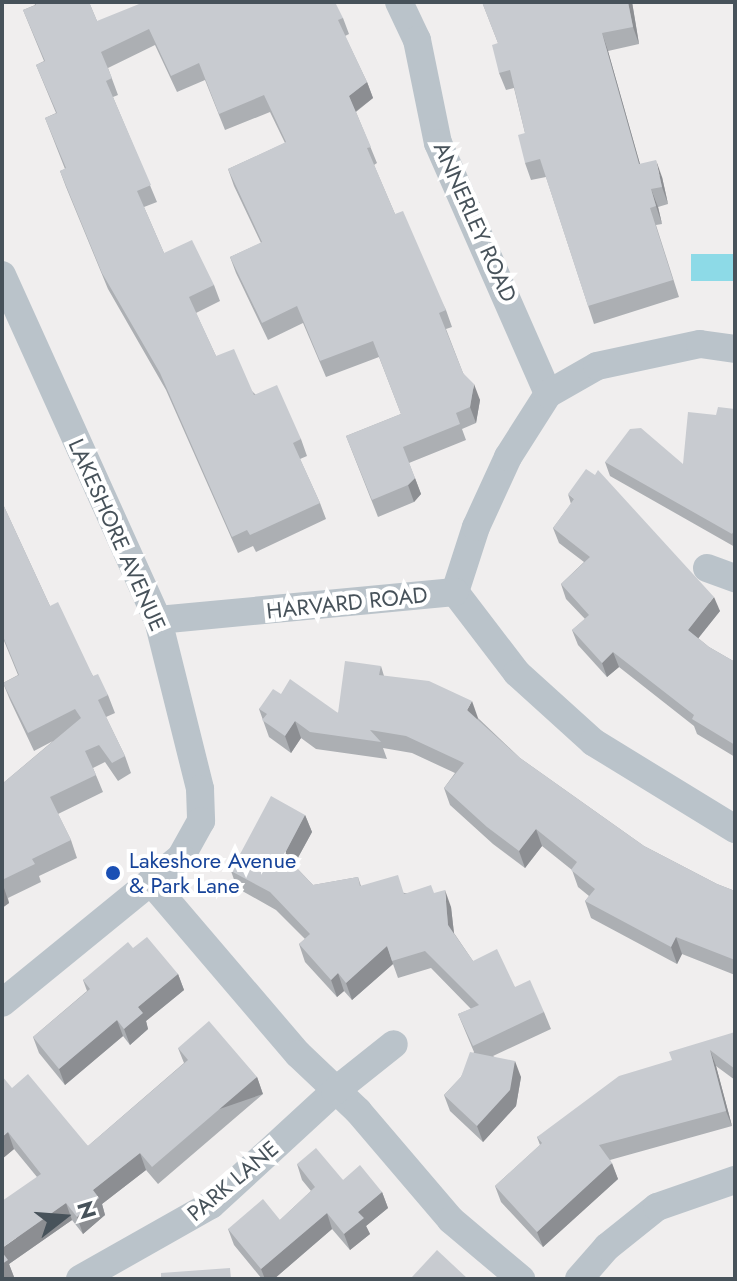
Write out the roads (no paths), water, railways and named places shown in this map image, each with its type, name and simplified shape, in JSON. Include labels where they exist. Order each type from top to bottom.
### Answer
[{"type":"street","name":"ANNERLEY ROAD","points":[[399,2],[417,40],[438,143],[548,394]]},
{"type":"street","name":"LAKESHORE AVENUE","points":[[2,275],[158,620],[200,789],[201,821],[181,857],[2,1003]]},
{"type":"street","name":"HARVARD ROAD","points":[[158,620],[455,592],[476,527],[508,457],[548,394],[597,366],[700,344],[735,349]]},
{"type":"street","points":[[707,568],[735,578]]},
{"type":"street","points":[[455,592],[517,673],[593,742],[735,829]]},
{"type":"street","points":[[151,882],[335,1091],[358,1111],[451,1220],[521,1279]]},
{"type":"street","name":"PARK LANE","points":[[80,1279],[211,1205],[335,1091],[394,1044]]},
{"type":"street","points":[[579,1279],[607,1247],[657,1207],[735,1180]]},
{"type":"water","points":[[691,254],[735,254],[735,281],[691,281]]},
{"type":"place","name":"Lakeshore Avenue & Park Lane","points":[[113,873]]}]
